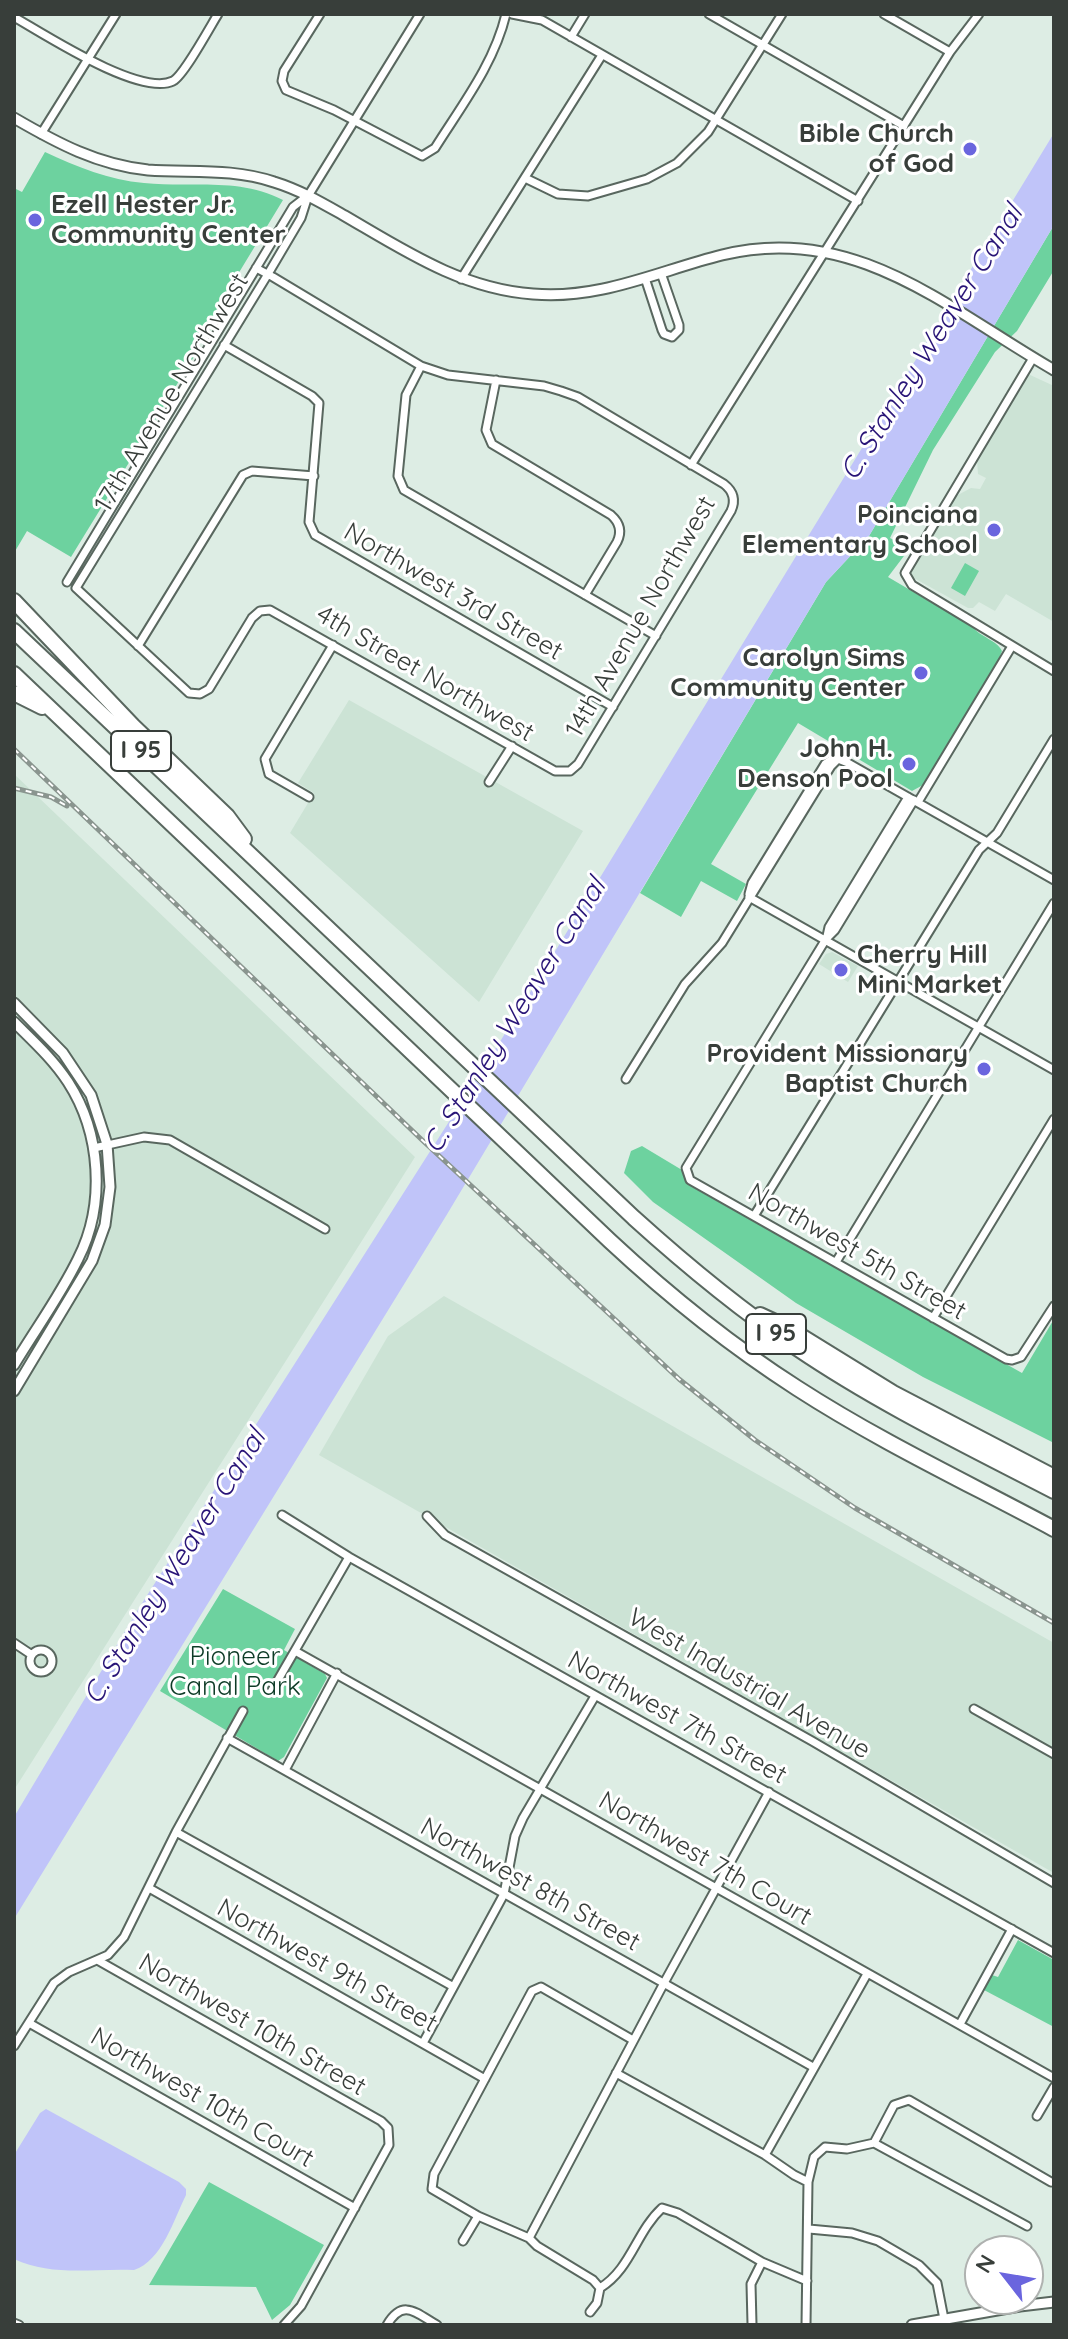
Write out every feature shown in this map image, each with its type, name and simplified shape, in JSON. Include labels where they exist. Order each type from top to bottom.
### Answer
[{"type":"highway","points":[[14,601],[143,736],[227,816],[268,871]]},
{"type":"highway","name":"I 95","points":[[14,631],[673,1254],[798,1349],[865,1391],[1054,1491]]},
{"type":"highway","name":"I 95","points":[[14,674],[649,1277],[754,1359],[867,1430],[1054,1529]]},
{"type":"highway","points":[[14,693],[56,714]]},
{"type":"highway","points":[[734,1303],[786,1327],[872,1381],[1054,1477]]},
{"type":"highway","points":[[1035,1519],[1054,1539]]},
{"type":"street","points":[[41,134],[116,14]]},
{"type":"street","points":[[14,17],[119,74],[166,83],[176,79],[218,14]]},
{"type":"street","points":[[320,14],[284,71],[282,81],[290,94],[355,121],[417,156],[427,155],[435,148],[488,65],[509,14],[542,20],[858,201]]},
{"type":"street","points":[[308,196],[420,14]]},
{"type":"street","points":[[571,37],[585,14]]},
{"type":"street","points":[[709,14],[904,126]]},
{"type":"street","points":[[525,178],[558,194],[600,194],[647,179],[677,163],[702,140],[782,14]]},
{"type":"street","points":[[884,14],[950,52]]},
{"type":"street","name":"14th Avenue Northwest","points":[[570,771],[578,764],[733,506],[733,496],[728,487],[691,465],[950,52],[979,14]]},
{"type":"street","points":[[461,279],[602,55]]},
{"type":"street","points":[[14,118],[74,151],[113,164],[148,170],[236,173],[275,182],[308,196],[461,279],[508,291],[555,295],[603,290],[706,259],[748,250],[825,252],[875,266],[947,305],[1054,370]]},
{"type":"street","name":"17th Avenue Northwest","points":[[67,582],[293,207],[308,196]]},
{"type":"street","name":"17th Avenue Northwest","points":[[138,646],[76,588],[268,274],[301,218],[308,196]]},
{"type":"street","points":[[256,268],[421,366],[448,375],[544,386],[578,397],[691,465]]},
{"type":"street","points":[[645,278],[662,330],[672,337],[679,330],[679,325],[661,273]]},
{"type":"street","points":[[138,646],[243,475],[252,471],[314,476],[320,408],[316,399],[224,345]]},
{"type":"street","points":[[1033,358],[905,573],[912,585],[1054,671]]},
{"type":"street","points":[[421,366],[406,395],[398,476],[404,490],[656,636]]},
{"type":"street","points":[[496,380],[486,430],[492,444],[611,515],[618,523],[620,533],[617,542],[585,595]]},
{"type":"street","name":"Northwest 3rd Street","points":[[314,476],[309,522],[315,535],[613,707]]},
{"type":"street","name":"4th Street Northwest","points":[[138,646],[185,690],[200,694],[209,689],[252,618],[260,611],[275,612],[555,771],[570,771]]},
{"type":"street","points":[[309,797],[269,774],[265,759],[333,645]]},
{"type":"street","points":[[826,939],[829,927],[1012,646]]},
{"type":"street","points":[[754,1216],[979,850],[997,833],[1054,739]]},
{"type":"street","points":[[489,782],[512,746]]},
{"type":"street","points":[[626,1079],[685,984],[722,943],[758,887],[780,844],[838,759],[1054,880]]},
{"type":"street","points":[[749,897],[1054,1070]]},
{"type":"street","points":[[836,1262],[1054,903]]},
{"type":"street","name":"Northwest 5th Street","points":[[826,939],[686,1168],[690,1180],[1006,1359],[1017,1360],[1027,1350],[1054,1306]]},
{"type":"street","points":[[14,1003],[71,1063],[97,1107],[107,1144],[110,1187],[105,1225],[97,1249],[83,1278],[14,1391]]},
{"type":"street","points":[[14,1022],[60,1070],[83,1112],[94,1148],[95,1209],[83,1247],[71,1271],[14,1365]]},
{"type":"street","points":[[60,1070],[71,1063]]},
{"type":"street","points":[[933,1318],[1054,1119]]},
{"type":"street","points":[[94,1148],[144,1137],[170,1140],[325,1229]]},
{"type":"street","points":[[71,1271],[83,1278]]},
{"type":"street","name":"Northwest 7th Street","points":[[282,1515],[349,1557],[1054,1953]]},
{"type":"street","name":"West Industrial Avenue","points":[[427,1516],[445,1535],[812,1741],[1054,1883]]},
{"type":"street","points":[[271,1692],[349,1557]]},
{"type":"street","points":[[14,1643],[32,1655]]},
{"type":"street","points":[[285,1770],[337,1673],[295,1651]]},
{"type":"street","name":"Northwest 7th Court","points":[[337,1673],[1054,2078]]},
{"type":"street","points":[[423,2043],[504,1894],[515,1836],[523,1818],[595,1696]]},
{"type":"street","points":[[974,1709],[1054,1754]]},
{"type":"street","points":[[14,2046],[59,1978],[74,1969],[99,1961],[113,1951],[124,1937],[176,1832],[243,1711]]},
{"type":"street","name":"Northwest 8th Street","points":[[227,1738],[813,2067]]},
{"type":"street","points":[[529,2238],[769,1792]]},
{"type":"street","points":[[176,1832],[452,1986]]},
{"type":"street","name":"Northwest 9th Street","points":[[149,1888],[485,2079]]},
{"type":"street","points":[[960,2024],[1012,1929]]},
{"type":"street","name":"Northwest 10th Street","points":[[99,1961],[385,2124],[390,2134],[389,2145],[355,2208]]},
{"type":"street","points":[[765,2155],[867,1974]]},
{"type":"street","points":[[600,2288],[593,2280],[529,2238],[478,2216],[432,2189],[434,2174],[532,1991],[541,1987],[633,2040]]},
{"type":"street","name":"Northwest 10th Court","points":[[29,2023],[355,2208]]},
{"type":"street","points":[[616,2073],[808,2182]]},
{"type":"street","points":[[1037,2116],[1054,2087]]},
{"type":"street","points":[[874,2143],[894,2105],[909,2100],[1051,2182]]},
{"type":"street","points":[[806,2325],[808,2182],[814,2157],[820,2149],[847,2149],[874,2143],[1027,2226]]},
{"type":"street","points":[[284,2325],[301,2306],[355,2208]]},
{"type":"street","points":[[590,2312],[597,2303],[600,2288],[616,2279],[651,2218],[662,2208],[678,2213],[762,2262],[807,2281]]},
{"type":"street","points":[[463,2241],[478,2216]]},
{"type":"street","points":[[809,2229],[864,2237],[908,2257],[937,2283],[944,2319]]},
{"type":"street","points":[[752,2324],[751,2284],[762,2262]]},
{"type":"street","points":[[912,2325],[1054,2302]]},
{"type":"street","points":[[387,2325],[394,2314],[403,2310],[437,2325]]},
{"type":"shaded area","name":"Poinciana Elementary School","points":[[1028,374],[1054,386],[1054,622],[1006,594],[995,611],[979,602],[968,608],[911,574],[956,496],[971,488],[980,489],[986,478],[978,474],[977,460]]},
{"type":"shaded area","points":[[349,700],[583,831],[479,1002],[290,833],[314,793],[298,783]]},
{"type":"shaded area","points":[[14,774],[415,1157],[14,1790]]},
{"type":"shaded area","points":[[832,952],[858,966],[848,982],[819,964],[826,954]]},
{"type":"shaded area","points":[[444,1296],[1054,1643],[1054,1873],[319,1455],[388,1336]]},
{"type":"green space","points":[[45,152],[81,168],[118,179],[249,188],[283,200],[198,340],[198,350],[71,557],[27,531],[14,553],[14,188],[22,192]]},
{"type":"green space","points":[[1054,225],[1054,270],[1017,331],[995,352],[933,450],[890,538],[910,548],[888,577],[973,627],[1002,651],[999,659],[923,785],[912,791],[798,723],[711,864],[746,884],[737,901],[701,881],[681,917],[640,893],[826,582],[869,536]]},
{"type":"green space","points":[[965,563],[979,571],[965,596],[951,588]]},
{"type":"green space","points":[[642,1146],[682,1170],[687,1184],[1022,1373],[1054,1319],[1054,1443],[923,1377],[796,1303],[653,1202],[624,1173],[631,1151]]},
{"type":"green space","name":"Pioneer Canal Park","points":[[223,1589],[295,1629],[284,1650],[327,1678],[284,1757],[278,1761],[160,1691]]},
{"type":"green space","points":[[1018,1940],[1054,1960],[1054,2027],[984,1990],[992,1975],[998,1977]]},
{"type":"green space","points":[[209,2182],[324,2245],[290,2305],[272,2320],[256,2287],[149,2285]]},
{"type":"water","name":"C. Stanley Weaver Canal","points":[[1054,133],[1054,225],[869,536],[826,582],[446,1216],[14,1919],[14,1817],[139,1608],[501,1040]]},
{"type":"water","points":[[46,2109],[179,2182],[186,2189],[160,2249],[144,2265],[134,2270],[58,2270],[28,2265],[14,2259],[14,2155],[40,2113]]},
{"type":"railway","points":[[14,749],[421,1139],[679,1379],[755,1440],[855,1508],[1054,1623]]},
{"type":"railway","points":[[14,788],[51,797],[67,806]]},
{"type":"place","name":"Bible Church of God","points":[[970,149]]},
{"type":"place","name":"Ezell Hester Jr. Community Center","points":[[35,220]]},
{"type":"place","name":"Poinciana Elementary School","points":[[994,530]]},
{"type":"place","name":"Carolyn Sims Community Center","points":[[921,673]]},
{"type":"place","name":"John H. Denson Pool","points":[[909,764]]},
{"type":"place","name":"Cherry Hill Mini Market","points":[[841,970]]},
{"type":"place","name":"Provident Missionary Baptist Church","points":[[984,1069]]}]
